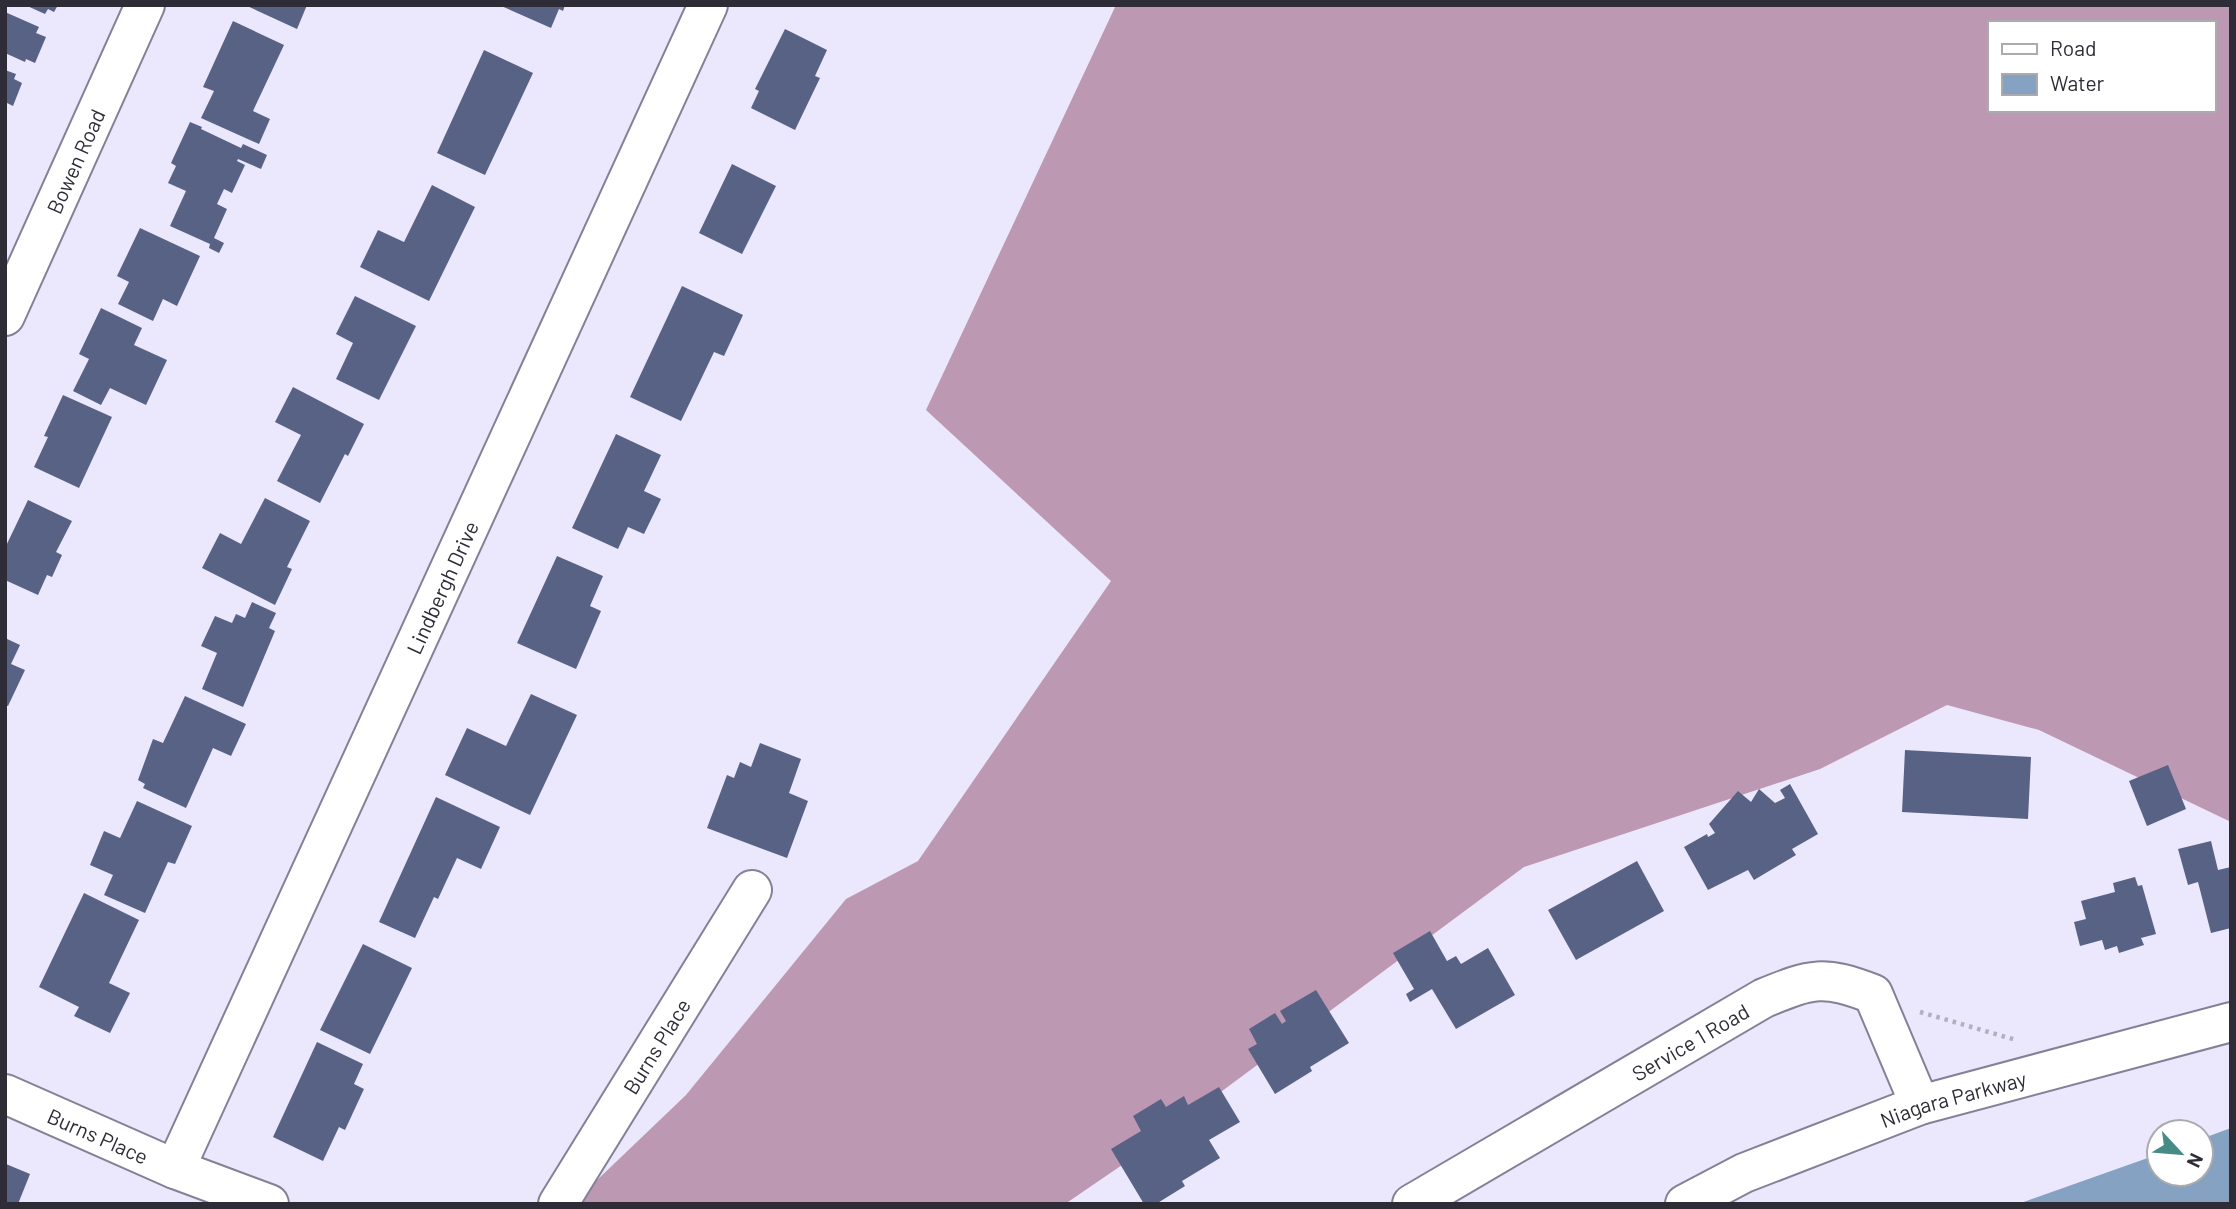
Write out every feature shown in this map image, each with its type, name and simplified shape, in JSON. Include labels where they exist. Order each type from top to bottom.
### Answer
[{"type":"street","name":"Bowen Road","points":[[5,316],[145,5]]},
{"type":"street","name":"Lindbergh Drive","points":[[175,1169],[708,5]]},
{"type":"street","name":"Burns Place","points":[[558,1204],[752,890]]},
{"type":"street","name":"Service 1 Road","points":[[1412,1204],[1764,998],[1803,982],[1838,981],[1873,994]]},
{"type":"street","points":[[1873,994],[1920,1105]]},
{"type":"street","name":"Niagara Parkway","points":[[1685,1204],[1744,1173],[1920,1105],[2231,1022]]},
{"type":"street","name":"Burns Place","points":[[5,1094],[175,1169],[269,1204]]},
{"type":"path","points":[[1873,994],[1894,1004],[2026,1043]]},
{"type":"shaded area","points":[[1116,5],[2231,5],[2231,822],[2039,730],[1947,705],[1820,769],[1524,867],[1125,1163],[1065,1204],[572,1204],[686,1095],[846,899],[918,861],[1111,581],[926,410]]},
{"type":"water","points":[[2231,1128],[2231,1204],[2018,1204],[2145,1159],[2145,1188],[2215,1188],[2215,1134]]},
{"type":"building","points":[[25,5],[58,5],[54,12],[48,9],[45,14]]},
{"type":"building","points":[[245,5],[307,5],[297,29]]},
{"type":"building","points":[[499,5],[565,5],[563,11],[559,9],[551,28]]},
{"type":"building","points":[[5,12],[39,27],[36,33],[46,37],[35,63],[26,59],[25,62],[5,53]]},
{"type":"building","points":[[233,21],[284,45],[253,111],[270,119],[259,144],[201,118],[214,91],[203,87]]},
{"type":"building","points":[[785,29],[827,50],[815,76],[820,78],[795,130],[751,108],[759,91],[755,89]]},
{"type":"building","points":[[484,50],[533,73],[485,175],[437,153]]},
{"type":"building","points":[[5,70],[16,74],[14,79],[22,83],[13,106],[5,102]]},
{"type":"building","points":[[190,122],[241,148],[243,144],[267,155],[261,169],[238,159],[237,161],[245,165],[232,193],[224,189],[217,204],[227,209],[214,238],[224,243],[219,253],[209,248],[210,244],[170,226],[186,191],[168,183],[176,166],[171,163]]},
{"type":"building","points":[[732,164],[776,186],[742,254],[699,233]]},
{"type":"building","points":[[432,185],[475,207],[429,301],[360,267],[378,230],[404,242]]},
{"type":"building","points":[[140,228],[200,256],[177,306],[163,299],[153,321],[118,304],[129,282],[117,276]]},
{"type":"building","points":[[682,286],[743,315],[724,356],[714,352],[681,421],[630,397]]},
{"type":"building","points":[[355,296],[416,326],[379,400],[336,379],[353,343],[336,334]]},
{"type":"building","points":[[101,308],[142,328],[134,345],[167,360],[146,405],[110,388],[101,405],[73,391],[89,359],[79,354]]},
{"type":"building","points":[[293,387],[364,424],[320,503],[277,481],[301,435],[275,422]]},
{"type":"building","points":[[63,395],[112,417],[79,488],[34,467],[48,437],[44,436]]},
{"type":"building","points":[[616,434],[661,455],[644,491],[661,499],[644,534],[628,527],[618,549],[572,528]]},
{"type":"building","points":[[265,498],[310,521],[287,567],[292,569],[275,605],[202,568],[220,533],[241,544]]},
{"type":"building","points":[[28,500],[72,521],[56,552],[62,555],[52,577],[47,575],[38,595],[5,580],[5,548]]},
{"type":"building","points":[[557,556],[603,576],[590,606],[601,611],[576,669],[517,643]]},
{"type":"building","points":[[252,602],[276,613],[269,628],[275,631],[243,707],[202,689],[217,653],[201,646],[215,616],[232,623],[236,614],[245,618]]},
{"type":"building","points":[[5,638],[20,645],[11,664],[25,670],[8,706],[5,705]]},
{"type":"building","points":[[531,694],[577,715],[530,815],[445,775],[467,728],[506,746]]},
{"type":"building","points":[[185,696],[246,724],[231,756],[213,748],[186,808],[143,788],[145,784],[138,780],[153,739],[163,743]]},
{"type":"building","points":[[760,743],[801,759],[789,793],[808,801],[787,858],[707,828],[727,775],[734,778],[740,762],[751,767]]},
{"type":"building","points":[[1905,750],[2031,757],[2028,819],[1902,812]]},
{"type":"building","points":[[2168,765],[2186,809],[2147,826],[2129,781]]},
{"type":"building","points":[[1790,784],[1818,834],[1792,849],[1796,855],[1754,880],[1748,870],[1708,890],[1684,847],[1707,834],[1708,837],[1715,833],[1709,824],[1738,791],[1751,802],[1759,789],[1775,803],[1785,798],[1780,790]]},
{"type":"building","points":[[436,797],[500,827],[481,869],[457,858],[438,899],[434,897],[415,938],[379,922]]},
{"type":"building","points":[[137,801],[192,826],[175,864],[168,862],[145,913],[104,895],[113,875],[90,865],[104,831],[120,838]]},
{"type":"building","points":[[2211,841],[2218,870],[2231,867],[2231,928],[2211,933],[2198,882],[2188,885],[2178,849]]},
{"type":"building","points":[[1637,861],[1664,911],[1576,960],[1548,910]]},
{"type":"building","points":[[2135,877],[2138,886],[2142,885],[2156,934],[2141,938],[2144,945],[2119,953],[2117,946],[2105,950],[2102,940],[2080,946],[2074,922],[2086,919],[2081,901],[2115,892],[2113,883]]},
{"type":"building","points":[[84,893],[139,920],[109,983],[130,993],[110,1033],[74,1016],[79,1007],[39,987]]},
{"type":"building","points":[[1430,931],[1447,961],[1456,956],[1461,964],[1488,948],[1515,995],[1456,1029],[1432,989],[1410,1002],[1406,994],[1414,989],[1393,953]]},
{"type":"building","points":[[363,944],[412,968],[370,1054],[320,1030]]},
{"type":"building","points":[[1316,990],[1349,1043],[1310,1067],[1312,1071],[1275,1094],[1248,1049],[1257,1044],[1249,1029],[1275,1013],[1282,1024],[1286,1021],[1280,1011]]},
{"type":"building","points":[[317,1042],[363,1064],[354,1084],[364,1089],[345,1130],[339,1127],[323,1161],[273,1137]]},
{"type":"building","points":[[1219,1087],[1240,1122],[1209,1140],[1220,1158],[1182,1181],[1185,1186],[1156,1204],[1144,1204],[1111,1149],[1141,1131],[1133,1116],[1161,1099],[1166,1107],[1184,1096],[1188,1105]]},
{"type":"building","points":[[6,1164],[30,1174],[18,1204],[5,1204]]}]
